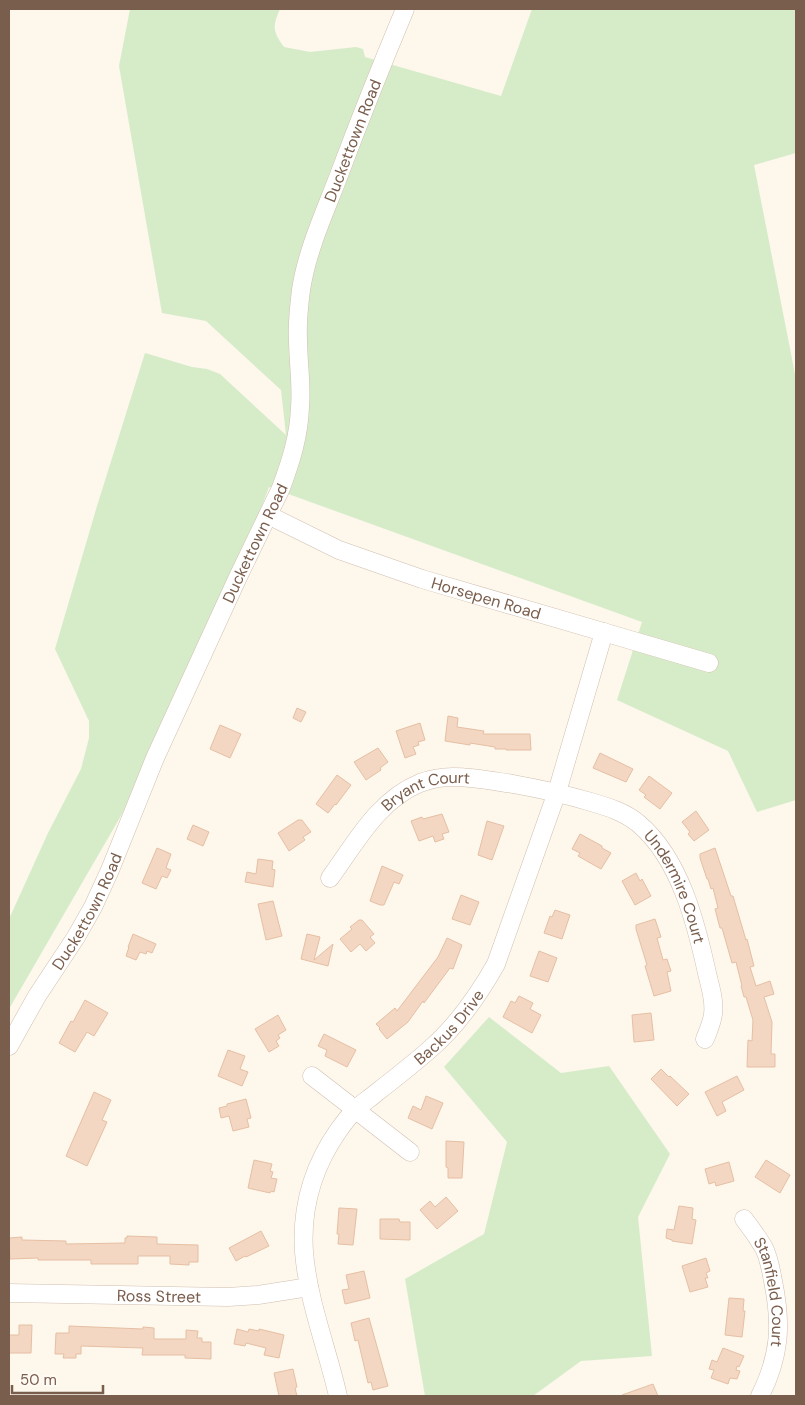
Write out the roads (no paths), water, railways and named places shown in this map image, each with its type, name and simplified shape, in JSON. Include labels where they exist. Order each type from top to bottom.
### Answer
[{"type":"street","name":"Duckettown Road","points":[[9,1046],[33,1002],[93,908],[155,758],[238,576],[281,488],[289,466],[298,429],[300,398],[298,321],[301,289],[307,265],[366,103],[405,9]]},
{"type":"street","name":"Horsepen Road","points":[[268,515],[339,550],[413,576],[709,663]]},
{"type":"street","name":"Backus Drive","points":[[338,1396],[309,1287],[304,1253],[308,1196],[313,1178],[324,1153],[355,1110],[430,1050],[464,1014],[483,988],[496,964],[557,792],[604,632]]},
{"type":"street","name":"Bryant Court","points":[[330,878],[367,827],[385,806],[399,795],[419,784],[436,778],[476,778],[557,792]]},
{"type":"street","name":"Undermire Court","points":[[557,792],[612,808],[625,815],[638,823],[664,852],[690,907],[704,956],[714,1014],[705,1039]]},
{"type":"street","points":[[312,1076],[410,1152]]},
{"type":"street","name":"Stanfield Court","points":[[744,1219],[764,1249],[777,1298],[778,1339],[774,1361],[760,1396]]},
{"type":"street","name":"Ross Street","points":[[9,1293],[228,1297],[258,1295],[309,1287]]}]
